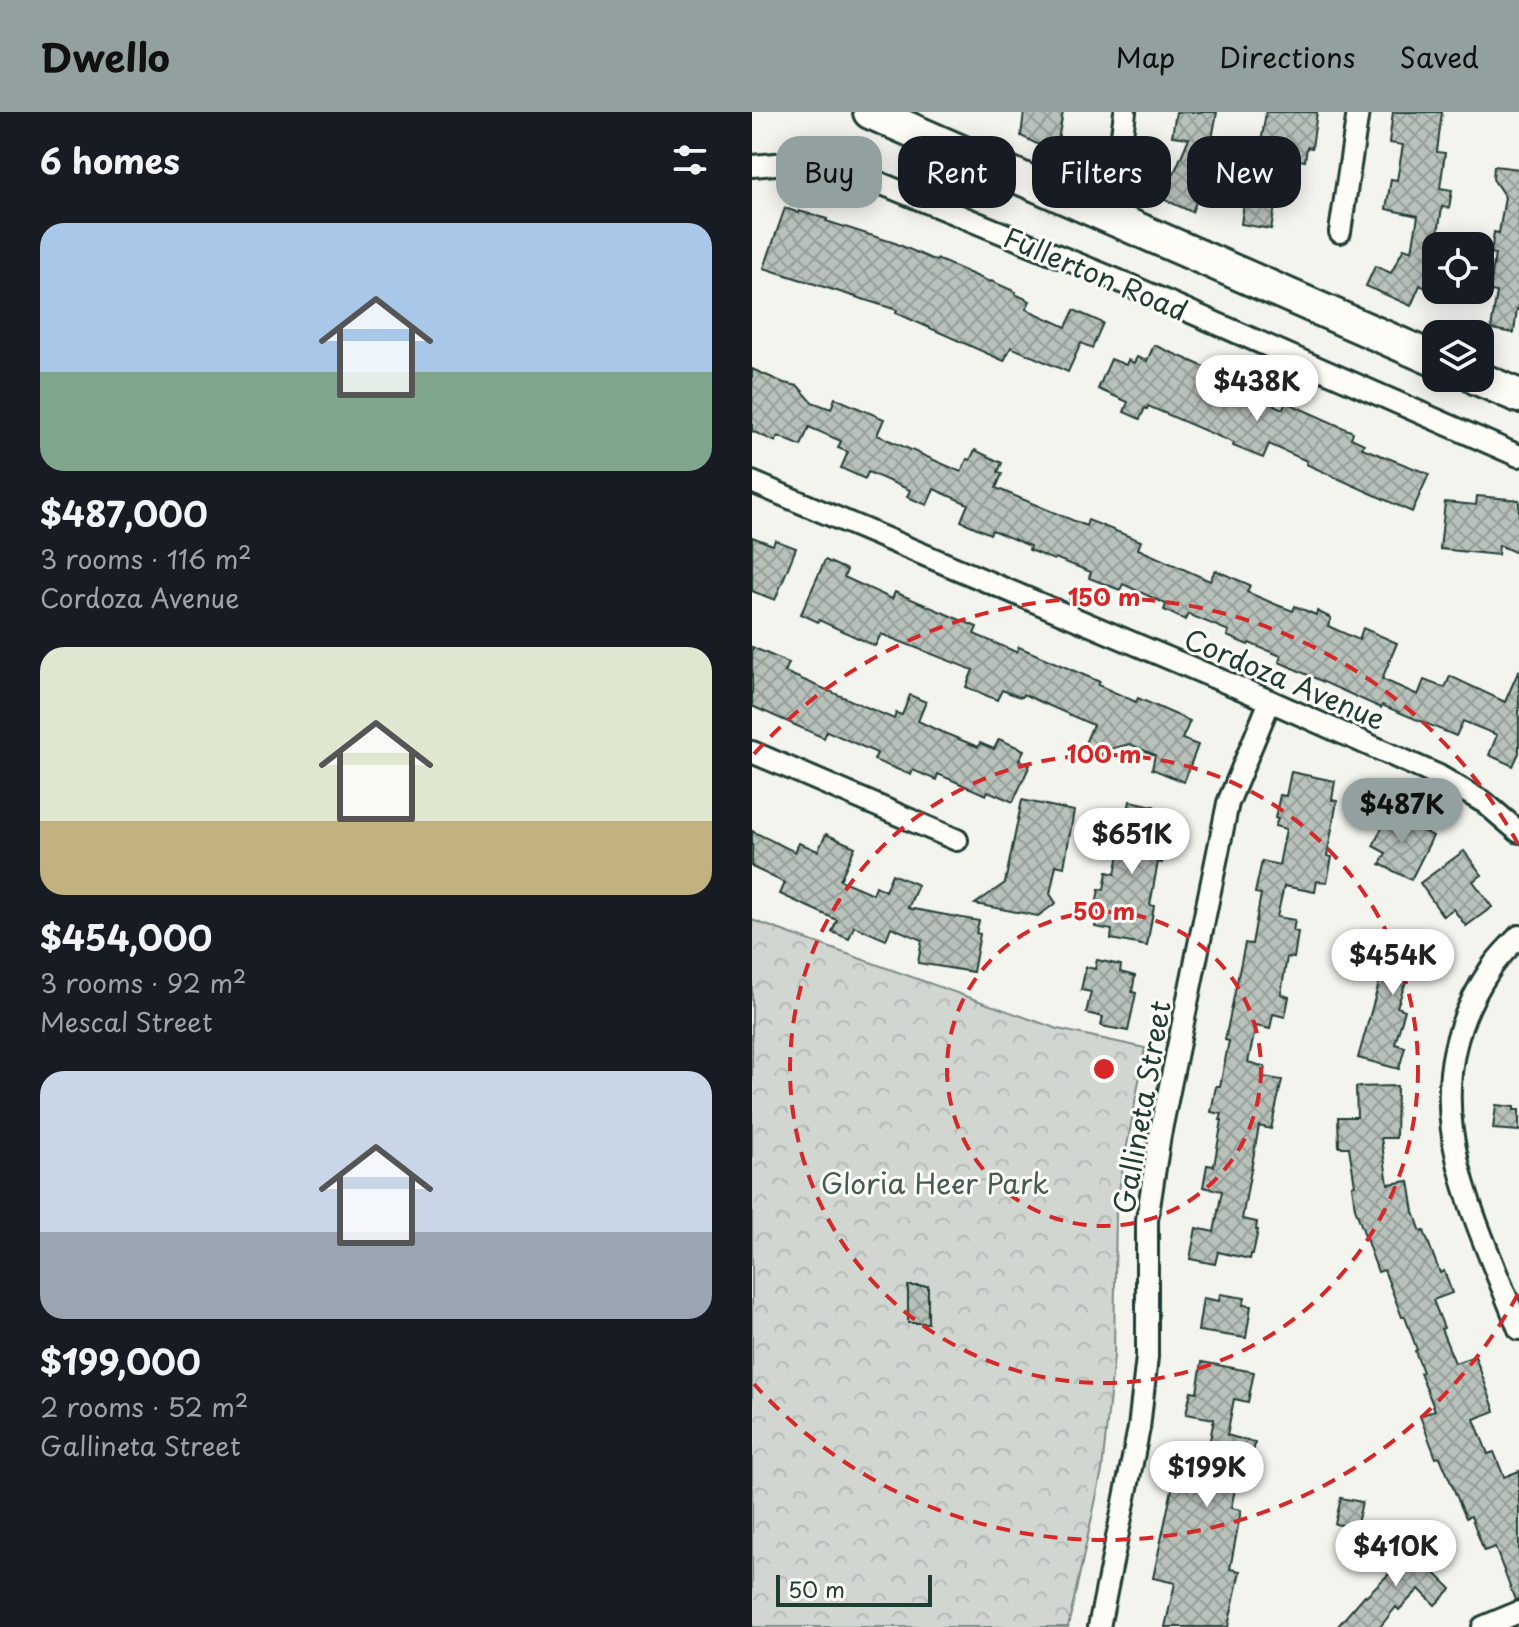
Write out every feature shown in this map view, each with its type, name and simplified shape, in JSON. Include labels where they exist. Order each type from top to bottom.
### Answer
[{"type":"main road","name":"Fullerton Road","points":[[870,112],[1422,354]]},
{"type":"main road","points":[[1494,385],[1519,396]]},
{"type":"street","points":[[1122,135],[1125,112]]},
{"type":"street","points":[[1340,232],[1358,112]]},
{"type":"street","name":"Fullerton Road","points":[[752,166],[787,163],[826,165],[865,177],[1122,282],[1519,456]]},
{"type":"street","name":"Cordoza Avenue","points":[[752,482],[1270,701],[1439,776],[1485,803],[1519,832]]},
{"type":"street","name":"Gallineta Street","points":[[1099,1627],[1140,1414],[1147,1357],[1147,1220],[1160,1135],[1228,803],[1270,701]]},
{"type":"street","points":[[752,752],[957,840]]},
{"type":"street","points":[[1519,936],[1492,966],[1473,1000],[1453,1055],[1448,1098],[1453,1143],[1463,1187],[1519,1329]]},
{"type":"street","points":[[1483,1627],[1519,1612]]},
{"type":"green space","name":"Gloria Heer Park","points":[[752,920],[1058,1029],[1145,1048],[1116,1206],[1114,1356],[1102,1471],[1068,1627],[752,1627]]},
{"type":"building","points":[[1024,112],[1063,112],[1059,136],[1032,136],[1032,142],[1021,136]]},
{"type":"building","points":[[1176,112],[1217,112],[1213,136],[1172,136]]},
{"type":"building","points":[[1266,112],[1317,112],[1312,148],[1307,147],[1305,161],[1301,160],[1301,136],[1262,136]]},
{"type":"building","points":[[1393,112],[1442,112],[1437,152],[1445,153],[1440,188],[1452,190],[1449,208],[1442,207],[1438,232],[1422,232],[1422,286],[1411,306],[1366,286],[1375,266],[1391,273],[1404,248],[1412,251],[1418,216],[1386,209],[1391,179],[1397,180],[1403,145],[1389,143]]},
{"type":"building","points":[[1187,143],[1187,208],[1194,208],[1192,212],[1171,203],[1172,178]]},
{"type":"building","points":[[1494,166],[1519,169],[1519,309],[1514,333],[1494,330],[1492,320],[1497,292],[1494,292],[1494,232],[1499,233],[1505,197],[1493,179]]},
{"type":"building","points":[[785,208],[895,243],[991,281],[1030,301],[1026,309],[1066,327],[1074,310],[1103,323],[1092,348],[1081,343],[1068,372],[1011,347],[1004,361],[896,313],[897,310],[764,268]]},
{"type":"building","points":[[1243,208],[1275,208],[1271,229],[1241,224]]},
{"type":"building","points":[[1154,345],[1214,371],[1212,375],[1234,385],[1233,388],[1283,409],[1286,402],[1353,432],[1351,438],[1364,444],[1362,448],[1429,474],[1412,512],[1269,444],[1263,458],[1148,406],[1140,419],[1124,412],[1128,402],[1098,389],[1111,359],[1126,365],[1128,360],[1134,363],[1137,357],[1147,361]]},
{"type":"building","points":[[752,369],[798,386],[812,402],[831,409],[835,398],[884,419],[877,435],[961,472],[975,450],[1002,463],[998,472],[1002,474],[996,488],[1086,526],[1088,520],[1141,541],[1138,549],[1210,581],[1215,570],[1250,585],[1247,592],[1277,605],[1293,611],[1295,606],[1316,615],[1317,611],[1331,618],[1328,626],[1359,640],[1363,628],[1397,643],[1382,679],[1418,695],[1424,680],[1445,688],[1450,676],[1505,702],[1519,670],[1519,753],[1513,766],[1489,755],[1497,735],[1463,721],[1456,736],[1382,705],[1381,708],[1279,662],[1281,656],[1227,636],[1229,631],[1188,614],[1185,620],[1164,610],[1166,604],[1123,584],[1120,590],[1089,578],[1091,572],[1029,550],[1030,546],[992,530],[990,534],[961,521],[968,504],[934,489],[927,505],[907,497],[910,490],[868,472],[865,479],[841,468],[848,452],[838,448],[841,441],[809,427],[801,446],[778,436],[776,442],[752,431]]},
{"type":"building","points":[[1477,496],[1519,500],[1519,554],[1499,545],[1498,555],[1440,549],[1445,502],[1476,505]]},
{"type":"building","points":[[752,537],[773,545],[775,540],[796,548],[775,600],[752,591]]},
{"type":"building","points":[[825,560],[847,570],[844,577],[892,599],[895,592],[977,627],[974,634],[1016,652],[1019,647],[1100,682],[1098,685],[1136,702],[1138,698],[1190,721],[1182,739],[1198,745],[1184,782],[1152,769],[1155,755],[1130,744],[1109,749],[1104,760],[1082,750],[1093,725],[1023,694],[1022,697],[1002,690],[997,700],[966,687],[973,670],[881,634],[875,646],[801,614]]},
{"type":"building","points":[[752,647],[789,663],[785,672],[894,719],[896,713],[902,715],[910,695],[926,702],[918,721],[978,747],[980,743],[994,749],[999,739],[1024,750],[1019,760],[1030,765],[1013,802],[988,791],[986,795],[938,774],[936,780],[913,770],[911,775],[874,760],[877,753],[827,731],[824,738],[752,706]]},
{"type":"building","points":[[1291,772],[1335,781],[1332,800],[1337,801],[1327,856],[1332,857],[1327,882],[1317,881],[1315,892],[1284,886],[1277,917],[1295,920],[1293,931],[1298,932],[1294,958],[1287,957],[1281,994],[1289,997],[1285,1017],[1273,1014],[1270,1029],[1256,1026],[1248,1062],[1265,1067],[1263,1077],[1282,1080],[1271,1129],[1259,1126],[1242,1219],[1257,1222],[1258,1230],[1250,1259],[1218,1252],[1215,1264],[1190,1259],[1196,1228],[1214,1232],[1222,1191],[1203,1187],[1207,1165],[1214,1166],[1222,1120],[1222,1114],[1211,1112],[1216,1086],[1220,1086],[1229,1041],[1225,1040],[1245,943],[1252,944],[1261,894],[1255,893],[1262,861],[1279,865],[1286,829],[1275,826],[1278,819],[1275,818],[1280,795],[1286,796]]},
{"type":"building","points":[[1022,800],[1074,811],[1064,867],[1056,865],[1050,894],[1056,903],[1038,916],[975,904],[1005,883]]},
{"type":"building","points":[[1130,801],[1154,806],[1152,814],[1164,816],[1160,840],[1166,841],[1162,863],[1158,862],[1150,905],[1154,906],[1147,946],[1111,939],[1112,930],[1095,927],[1099,889],[1104,890],[1107,872],[1115,874],[1122,840],[1111,837],[1117,809],[1128,811]]},
{"type":"building","points":[[1389,813],[1433,836],[1411,880],[1380,864],[1386,853],[1373,846]]},
{"type":"building","points":[[752,831],[795,852],[799,843],[818,851],[826,834],[855,847],[840,880],[873,894],[876,886],[885,891],[892,874],[918,885],[908,908],[979,921],[976,933],[980,934],[973,972],[918,963],[922,940],[891,927],[886,940],[854,926],[849,939],[832,932],[837,920],[780,894],[785,883],[752,867]]},
{"type":"building","points":[[1464,851],[1482,875],[1473,881],[1492,907],[1466,926],[1453,909],[1443,916],[1420,883]]},
{"type":"building","points":[[1385,935],[1441,950],[1433,975],[1411,967],[1397,1007],[1405,1010],[1395,1044],[1405,1047],[1399,1069],[1358,1058],[1379,983],[1371,980]]},
{"type":"building","points":[[1097,960],[1121,965],[1120,972],[1135,976],[1132,992],[1136,993],[1128,1031],[1101,1026],[1103,1017],[1086,1013],[1091,992],[1081,990],[1086,967],[1095,969]]},
{"type":"building","points":[[1397,1086],[1396,1138],[1381,1138],[1388,1184],[1409,1181],[1421,1232],[1424,1231],[1440,1273],[1444,1271],[1452,1293],[1433,1300],[1455,1363],[1475,1356],[1495,1411],[1474,1419],[1488,1454],[1494,1452],[1504,1477],[1519,1471],[1519,1599],[1515,1600],[1495,1547],[1484,1551],[1471,1516],[1466,1518],[1440,1457],[1436,1458],[1420,1416],[1435,1410],[1420,1373],[1423,1372],[1417,1350],[1384,1270],[1378,1272],[1355,1208],[1349,1147],[1339,1147],[1338,1117],[1357,1117],[1356,1087]]},
{"type":"building","points":[[1496,1105],[1519,1110],[1519,1131],[1493,1129]]},
{"type":"building","points":[[908,1286],[928,1286],[928,1323],[908,1323]]},
{"type":"building","points":[[1220,1294],[1245,1298],[1243,1305],[1251,1306],[1246,1338],[1198,1331],[1203,1298],[1219,1301]]},
{"type":"building","points":[[1202,1362],[1254,1372],[1248,1402],[1234,1399],[1227,1435],[1255,1443],[1248,1477],[1238,1475],[1231,1508],[1241,1510],[1230,1569],[1240,1571],[1228,1627],[1165,1627],[1175,1583],[1153,1578],[1178,1461],[1195,1463],[1198,1453],[1207,1455],[1214,1419],[1186,1414],[1191,1391],[1197,1392]]},
{"type":"building","points":[[1341,1498],[1362,1502],[1356,1528],[1335,1524]]},
{"type":"building","points":[[1399,1538],[1451,1589],[1435,1605],[1419,1589],[1399,1610],[1396,1607],[1380,1627],[1337,1627],[1365,1595],[1393,1570],[1380,1558]]}]
